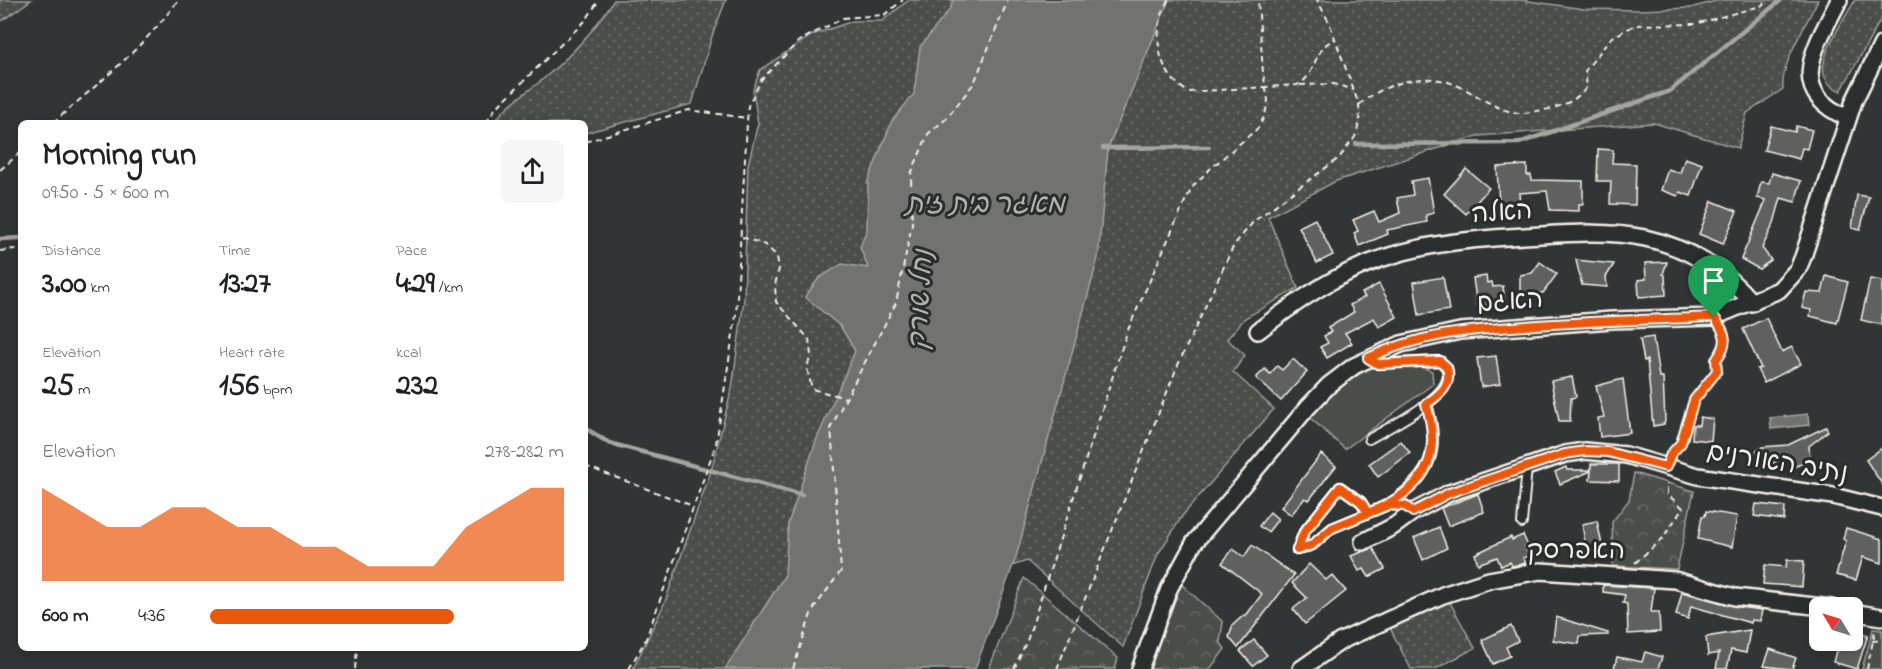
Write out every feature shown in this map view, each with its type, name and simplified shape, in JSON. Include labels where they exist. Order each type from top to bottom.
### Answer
[{"type":"street","points":[[1839,0],[1812,56],[1809,75],[1814,91],[1824,104],[1848,118]]},
{"type":"street","name":"האגם","points":[[1140,669],[1169,589],[1194,543],[1318,396],[1341,375],[1368,358],[1419,339],[1460,331],[1604,320],[1714,317],[1779,290],[1798,269],[1848,118],[1860,86],[1882,44]]},
{"type":"street","name":"האלה","points":[[1258,331],[1323,286],[1384,258],[1437,244],[1528,235],[1614,234],[1663,243],[1709,264],[1734,283],[1752,303]]},
{"type":"street","name":"נתיב האורנים","points":[[1363,542],[1449,493],[1565,454],[1585,451],[1626,455],[1698,476],[1833,496],[1882,508]]},
{"type":"street","name":"האפרסק","points":[[1301,669],[1341,641],[1443,595],[1467,587],[1540,571],[1675,579],[1735,597],[1809,605]]},
{"type":"street","points":[[1863,614],[1881,617]]},
{"type":"lane","points":[[1368,358],[1378,364],[1440,361],[1447,367],[1449,381],[1445,389],[1426,404],[1369,439]]},
{"type":"lane","points":[[1368,513],[1361,502],[1340,487],[1304,532],[1297,550],[1312,545],[1332,528],[1388,505],[1409,489],[1427,468],[1434,448],[1434,434],[1426,404]]},
{"type":"lane","points":[[1522,523],[1527,467]]},
{"type":"lane","points":[[1388,505],[1405,506],[1413,512]]},
{"type":"path","points":[[56,120],[130,56],[163,21],[178,0]]},
{"type":"path","points":[[488,120],[495,109],[586,20],[599,0]]},
{"type":"path","points":[[629,669],[646,639],[716,444],[736,315],[748,106],[761,80],[799,41],[823,26],[843,18],[884,15],[903,0]]},
{"type":"path","points":[[793,669],[812,611],[841,571],[831,427],[896,303],[912,224],[909,187],[916,158],[928,134],[947,118],[974,83],[1008,0]]},
{"type":"path","points":[[1168,0],[1161,22],[1161,60],[1167,75],[1188,92],[1204,93],[1241,88],[1334,84],[1355,90]]},
{"type":"path","points":[[1014,669],[1028,639],[1127,332],[1194,185],[1258,128],[1268,100],[1264,88],[1258,0]]},
{"type":"path","points":[[1058,669],[1177,367],[1234,245],[1254,221],[1339,158],[1355,137],[1360,121],[1355,90],[1317,0]]},
{"type":"path","points":[[1359,105],[1368,96],[1406,82],[1439,80],[1453,84],[1504,110],[1520,113],[1556,108],[1579,97],[1587,87],[1585,71],[1611,38],[1635,25],[1695,24],[1761,6],[1768,0]]},
{"type":"path","points":[[1297,85],[1310,74],[1322,46],[1335,39]]},
{"type":"path","points":[[588,141],[690,110],[747,118]]},
{"type":"path","points":[[0,170],[18,155]]},
{"type":"path","points":[[742,237],[765,245],[777,256],[779,269],[775,285],[776,302],[808,339],[811,355],[807,369],[812,389],[846,398]]},
{"type":"path","points":[[0,251],[18,248]]},
{"type":"path","points":[[1628,576],[1636,561],[1662,539],[1683,508],[1667,494],[1666,467],[1671,454],[1681,443],[1694,400],[1717,371],[1716,360],[1725,349],[1726,336],[1714,317]]},
{"type":"path","points":[[588,467],[693,506]]},
{"type":"path","points":[[1867,669],[1872,641],[1881,617]]},
{"type":"path","points":[[1872,641],[1882,640]]},
{"type":"path","points":[[355,669],[357,651]]},
{"type":"green space","points":[[0,0],[31,0],[0,22]]},
{"type":"green space","points":[[614,0],[726,0],[712,36],[692,104],[588,132],[588,120],[496,120],[510,105],[563,62]]},
{"type":"green space","points":[[909,0],[1521,0],[1584,9],[1639,10],[1690,8],[1720,0],[1818,0],[1790,56],[1783,79],[1783,89],[1747,113],[1738,148],[1654,123],[1477,136],[1336,181],[1268,217],[1298,288],[1245,318],[1227,339],[1245,355],[1233,372],[1274,409],[1183,515],[1158,554],[1123,647],[1027,561],[859,616],[803,669],[633,669],[665,602],[711,471],[732,388],[744,299],[748,165],[758,123],[753,90],[760,70],[812,35],[853,21],[882,21]]},
{"type":"green space","points":[[1855,0],[1882,0],[1882,17],[1841,91],[1829,84],[1824,74],[1824,63],[1834,36]]},
{"type":"green space","points":[[1370,367],[1421,367],[1432,371],[1433,384],[1345,449],[1308,416],[1333,391]]},
{"type":"green space","points":[[1634,473],[1694,491],[1677,569],[1613,566],[1612,522],[1629,500]]},
{"type":"green space","points":[[1024,578],[1118,658],[1115,669],[989,669]]},
{"type":"green space","points":[[1180,583],[1223,622],[1220,642],[1225,649],[1210,669],[1150,669]]},
{"type":"green space","points":[[1448,599],[1475,648],[1435,669],[1411,669],[1389,626]]},
{"type":"green space","points":[[1873,629],[1882,630],[1882,669],[1862,669]]},
{"type":"water","name":"מאגר בית זית","points":[[953,0],[1169,0],[1108,148],[1098,258],[1016,557],[975,669],[725,669],[785,575],[788,524],[816,441],[855,351],[841,327],[805,297],[819,278],[842,264],[868,268],[860,247],[867,229],[868,181],[892,121],[914,94],[920,47],[950,9]]},
{"type":"water","points":[[1808,414],[1809,425],[1771,429],[1770,418]]},
{"type":"building","points":[[1771,126],[1795,132],[1796,126],[1812,130],[1807,149],[1802,148],[1799,159],[1764,150]]},
{"type":"building","points":[[1598,149],[1613,150],[1612,163],[1636,164],[1635,205],[1610,204],[1611,181],[1597,181]]},
{"type":"building","points":[[1685,158],[1702,164],[1691,196],[1680,192],[1678,196],[1661,190],[1668,169],[1680,173]]},
{"type":"building","points":[[1527,165],[1527,175],[1531,175],[1532,180],[1583,181],[1583,204],[1579,204],[1579,211],[1550,210],[1547,191],[1519,193],[1520,205],[1499,206],[1497,167]]},
{"type":"building","points":[[1466,169],[1489,188],[1466,214],[1444,194]]},
{"type":"building","points":[[1772,173],[1801,181],[1795,202],[1781,198],[1774,223],[1762,248],[1771,260],[1759,269],[1741,259],[1766,200],[1757,198],[1761,182],[1769,183]]},
{"type":"building","points":[[1428,178],[1434,213],[1426,215],[1427,222],[1387,230],[1388,234],[1359,246],[1354,233],[1358,231],[1353,220],[1374,211],[1379,222],[1400,213],[1397,198],[1413,195],[1411,181]]},
{"type":"building","points":[[1857,195],[1869,197],[1860,230],[1852,228]]},
{"type":"building","points":[[1712,201],[1737,211],[1723,244],[1699,234]]},
{"type":"building","points":[[1315,219],[1333,255],[1317,263],[1299,227]]},
{"type":"building","points":[[1576,260],[1614,264],[1606,277],[1607,287],[1582,285]]},
{"type":"building","points":[[1540,262],[1557,274],[1543,293],[1520,293],[1520,275],[1532,273]]},
{"type":"building","points":[[1667,262],[1663,274],[1665,275],[1666,295],[1639,297],[1638,280],[1646,279],[1645,263]]},
{"type":"building","points":[[1486,276],[1487,283],[1492,282],[1493,287],[1503,286],[1505,303],[1477,306],[1473,278]]},
{"type":"building","points":[[1826,276],[1848,282],[1837,323],[1810,316],[1811,310],[1802,308],[1806,292],[1822,293]]},
{"type":"building","points":[[1443,277],[1449,310],[1419,315],[1414,282]]},
{"type":"building","points":[[1870,279],[1882,281],[1882,325],[1861,320]]},
{"type":"building","points":[[1379,284],[1397,317],[1379,327],[1374,318],[1345,333],[1352,343],[1327,358],[1320,347],[1328,343],[1324,336],[1331,332],[1328,328],[1354,312],[1350,305],[1365,297],[1362,293]]},
{"type":"building","points":[[1766,318],[1782,352],[1792,347],[1801,364],[1764,383],[1757,369],[1761,368],[1743,329]]},
{"type":"building","points":[[1653,337],[1659,377],[1663,377],[1665,421],[1664,424],[1653,426],[1647,360],[1644,361],[1640,339]]},
{"type":"building","points":[[1496,356],[1500,384],[1481,387],[1477,358]]},
{"type":"building","points":[[1293,359],[1307,372],[1281,401],[1256,378],[1265,369],[1270,374],[1277,366],[1282,370]]},
{"type":"building","points":[[1572,377],[1576,397],[1571,398],[1570,421],[1559,421],[1551,381]]},
{"type":"building","points":[[1623,379],[1630,433],[1600,437],[1598,418],[1604,417],[1596,386]]},
{"type":"building","points":[[1700,417],[1713,419],[1711,441],[1692,439],[1693,425],[1699,425]]},
{"type":"building","points":[[1826,427],[1828,431],[1809,446],[1810,460],[1794,467],[1791,458],[1779,460],[1769,466],[1767,463],[1760,468],[1751,455],[1762,447],[1788,445]]},
{"type":"building","points":[[1401,441],[1410,453],[1378,477],[1369,464]]},
{"type":"building","points":[[1882,448],[1882,484],[1866,460]]},
{"type":"building","points":[[1321,454],[1336,466],[1309,500],[1305,498],[1291,515],[1281,507]]},
{"type":"building","points":[[1591,464],[1619,464],[1619,481],[1590,480],[1591,471],[1560,484],[1555,472],[1566,467],[1567,470],[1591,470]]},
{"type":"building","points":[[1478,494],[1484,512],[1448,526],[1441,508]]},
{"type":"building","points":[[1756,504],[1785,507],[1784,520],[1754,516]]},
{"type":"building","points":[[1706,511],[1737,516],[1732,547],[1698,539],[1702,516],[1705,516]]},
{"type":"building","points":[[1270,512],[1278,519],[1268,532],[1259,526]]},
{"type":"building","points":[[1597,521],[1602,545],[1586,548],[1582,524]]},
{"type":"building","points":[[1439,527],[1447,548],[1423,560],[1414,538]]},
{"type":"building","points":[[1846,528],[1882,539],[1882,563],[1863,557],[1856,580],[1836,575],[1846,541],[1843,539]]},
{"type":"building","points":[[1523,535],[1528,546],[1525,547],[1529,556],[1523,558],[1526,563],[1512,566],[1510,562],[1501,566],[1497,557],[1478,564],[1475,554],[1511,537],[1512,540]]},
{"type":"building","points":[[1252,545],[1294,575],[1238,648],[1229,637],[1233,625],[1244,615],[1245,617],[1262,594],[1222,563],[1233,549],[1244,557]]},
{"type":"building","points":[[1373,548],[1385,569],[1369,577],[1364,569],[1359,571],[1351,556]]},
{"type":"building","points":[[1787,560],[1804,561],[1802,587],[1763,584],[1765,565],[1786,567]]},
{"type":"building","points":[[1309,564],[1326,580],[1332,575],[1346,591],[1305,624],[1293,609],[1307,598],[1292,583]]},
{"type":"building","points":[[1603,585],[1654,588],[1651,612],[1659,612],[1660,632],[1628,634],[1627,604],[1623,603],[1625,595],[1603,592]]},
{"type":"building","points":[[1682,592],[1733,606],[1762,610],[1760,621],[1752,620],[1751,623],[1691,606],[1688,619],[1676,615]]},
{"type":"building","points":[[1556,617],[1608,633],[1608,635],[1580,636],[1579,644],[1553,640]]},
{"type":"building","points":[[1511,626],[1518,641],[1506,647],[1510,656],[1493,664],[1482,640]]},
{"type":"building","points":[[1750,630],[1746,653],[1731,650],[1727,669],[1716,669],[1719,653],[1708,655],[1706,637]]},
{"type":"building","points":[[1863,633],[1868,635],[1863,650]]},
{"type":"building","points":[[1254,640],[1267,655],[1253,666],[1240,651]]},
{"type":"building","points":[[1770,649],[1796,658],[1792,669],[1764,666]]},
{"type":"building","points":[[1836,651],[1863,651],[1857,669],[1833,662]]},
{"type":"building","points":[[1645,652],[1662,657],[1658,669],[1614,669],[1617,657],[1642,662]]},
{"type":"waterway","points":[[1356,144],[1519,143],[1670,91],[1781,0]]},
{"type":"waterway","points":[[1103,148],[1209,147]]},
{"type":"waterway","points":[[0,239],[18,238]]},
{"type":"waterway","points":[[588,430],[609,443],[802,495]]},
{"type":"route","points":[[1714,317],[1588,321],[1460,331],[1401,344],[1368,358],[1378,364],[1440,361],[1447,367],[1449,381],[1445,389],[1426,404],[1434,434],[1434,448],[1427,468],[1409,489],[1388,505],[1368,513],[1361,502],[1340,487],[1304,532],[1298,542],[1297,550],[1319,541],[1332,528],[1388,505],[1405,506],[1413,512],[1449,493],[1565,454],[1585,451],[1608,452],[1666,467],[1671,454],[1681,443],[1694,400],[1717,371],[1716,360],[1725,349],[1726,336],[1714,317]]},
{"type":"water label","name":"נחל שורק","points":[[922,300]]}]
